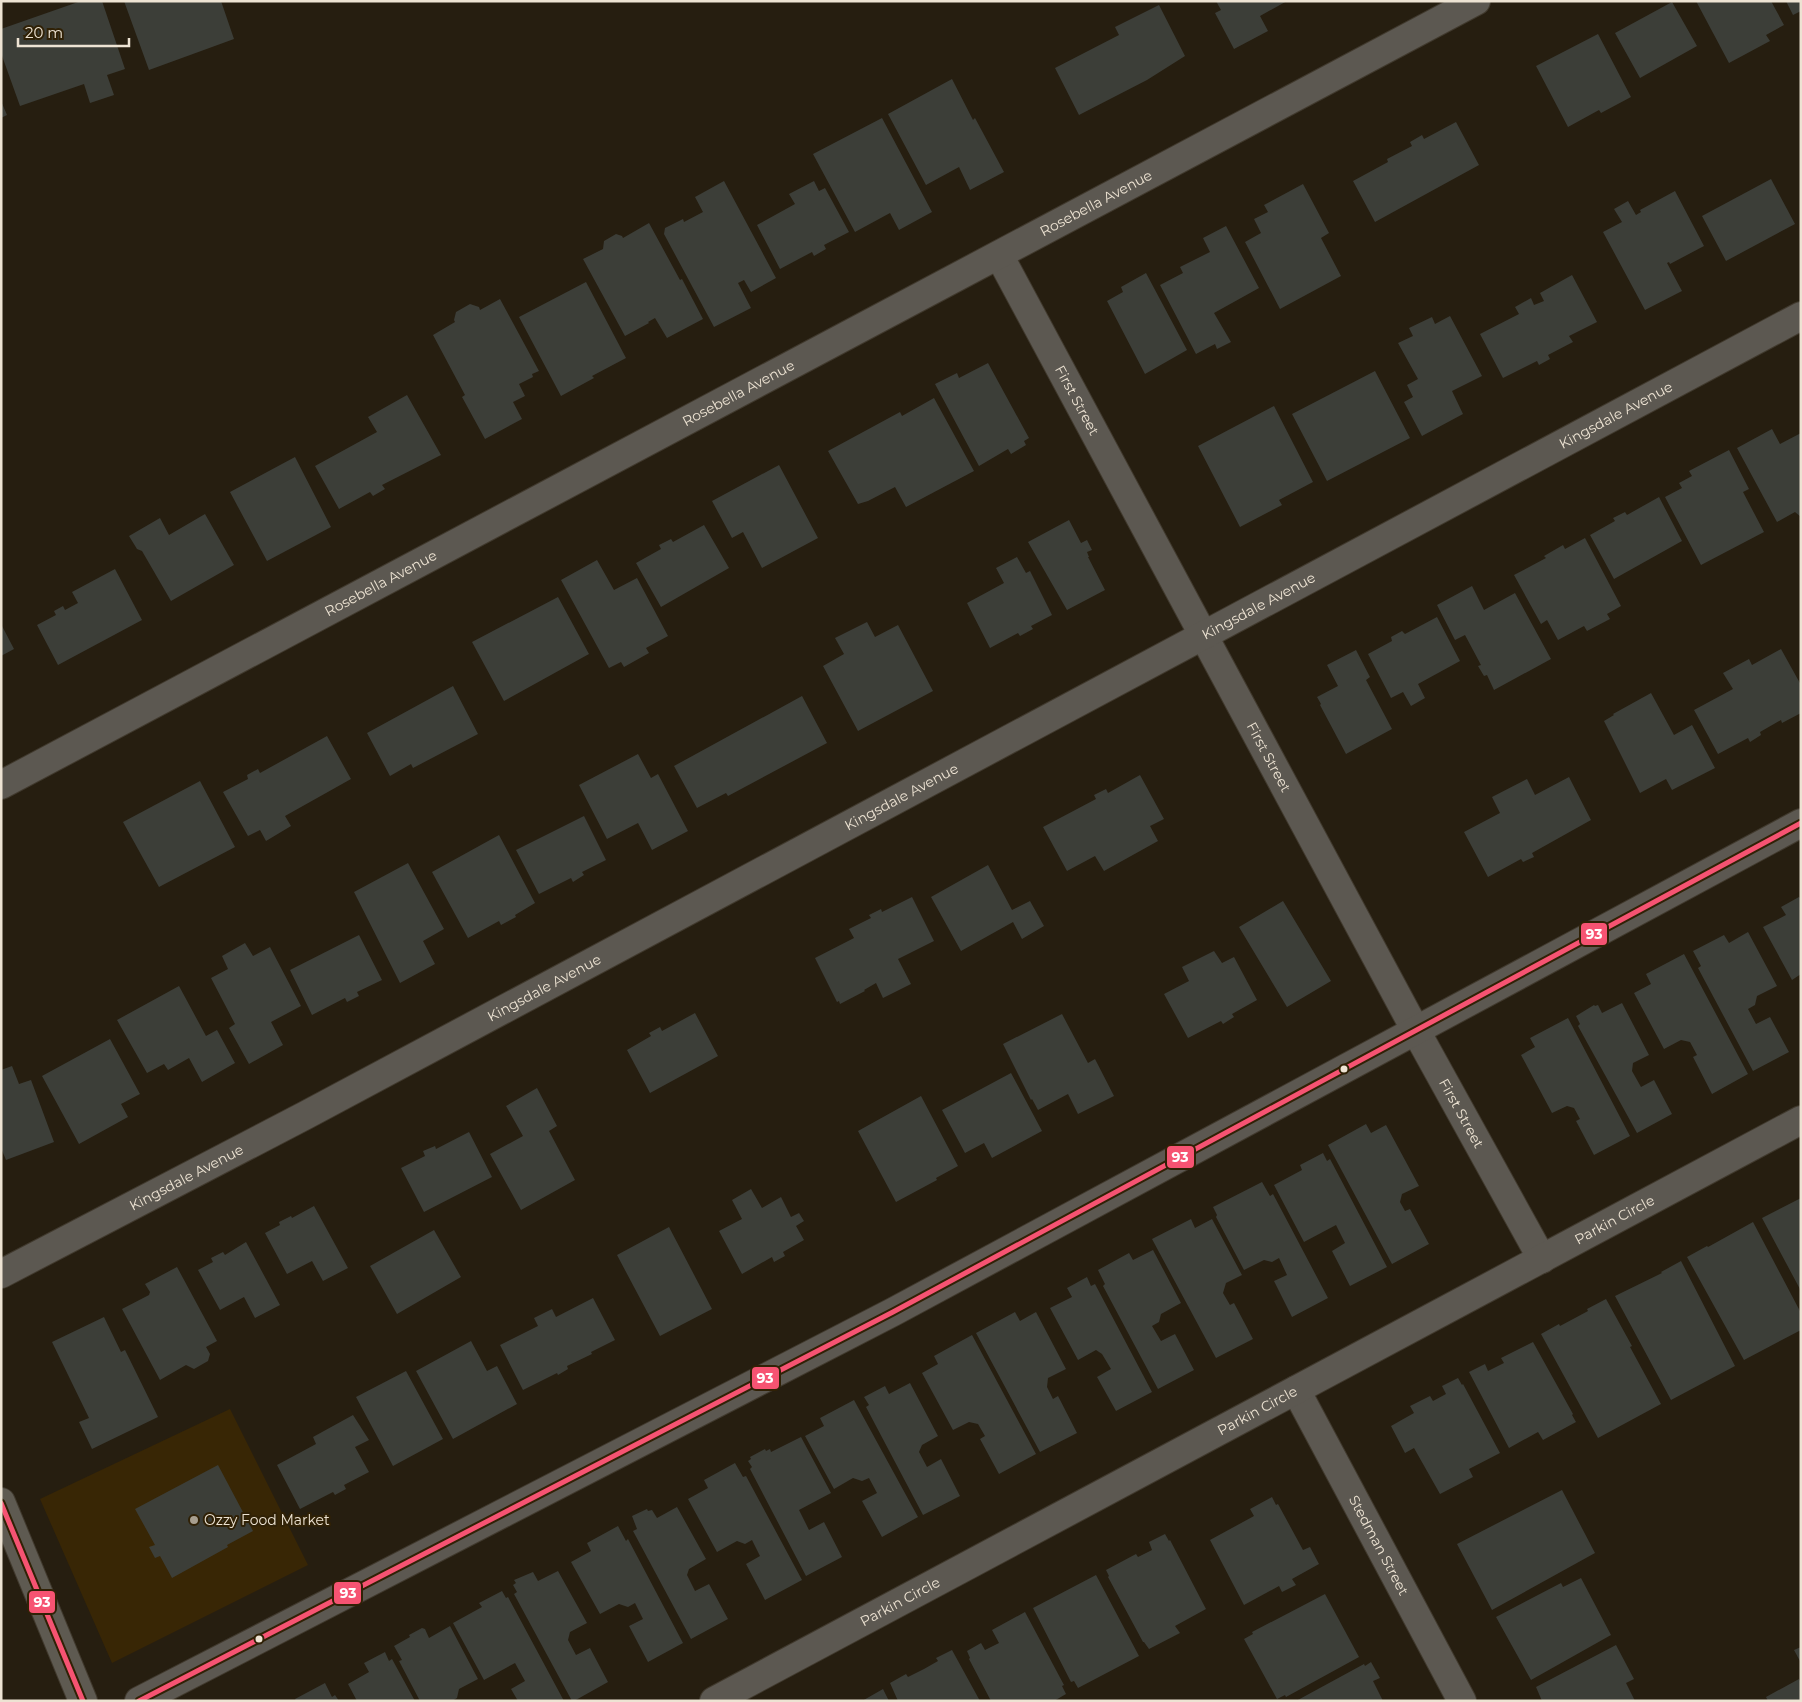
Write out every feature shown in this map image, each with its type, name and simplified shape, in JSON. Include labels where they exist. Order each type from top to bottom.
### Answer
[{"type":"street","name":"Rosebella Avenue","points":[[1,785],[1476,1]]},
{"type":"street","name":"First Street","points":[[999,255],[1416,1031],[1542,1259]]},
{"type":"street","name":"Kingsdale Avenue","points":[[1,1274],[306,1115],[1801,316]]},
{"type":"street","points":[[139,1701],[884,1316],[1801,823]]},
{"type":"street","name":"Parkin Circle","points":[[714,1701],[1801,1120]]},
{"type":"street","name":"Stedman Street","points":[[1296,1390],[1462,1701]]},
{"type":"street","points":[[1,1502],[84,1701]]},
{"type":"shaded area","points":[[230,1409],[308,1565],[112,1663],[40,1499]]},
{"type":"building","points":[[81,1],[102,1],[125,69],[107,75],[114,95],[90,103],[84,84],[20,106],[1,53],[1,29]]},
{"type":"building","points":[[124,1],[221,1],[234,39],[149,70]]},
{"type":"building","points":[[1216,1],[1287,1],[1260,16],[1268,31],[1234,49],[1215,13],[1221,10]]},
{"type":"building","points":[[1696,1],[1771,1],[1784,25],[1766,35],[1770,41],[1729,63]]},
{"type":"building","points":[[1786,1],[1801,1],[1801,11],[1793,15]]},
{"type":"building","points":[[1672,2],[1697,46],[1640,78],[1615,33]]},
{"type":"building","points":[[1159,5],[1185,56],[1147,80],[1079,115],[1055,68],[1119,35],[1115,27]]},
{"type":"building","points":[[1598,34],[1631,97],[1601,113],[1599,110],[1568,127],[1536,66]]},
{"type":"building","points":[[952,79],[973,120],[975,118],[1004,172],[970,190],[959,167],[926,185],[888,114]]},
{"type":"building","points":[[1,101],[7,115],[1,118]]},
{"type":"building","points":[[882,118],[932,212],[899,230],[890,213],[855,232],[813,154]]},
{"type":"building","points":[[1456,122],[1479,165],[1375,222],[1353,181],[1388,162],[1387,159],[1412,146],[1410,142],[1422,135],[1424,139]]},
{"type":"building","points":[[1771,179],[1795,224],[1726,261],[1702,216]]},
{"type":"building","points":[[724,181],[776,278],[751,292],[744,280],[738,283],[751,308],[714,327],[664,234],[665,228],[683,219],[684,222],[703,212],[695,197]]},
{"type":"building","points":[[814,181],[819,191],[825,188],[849,232],[824,245],[826,249],[814,256],[812,252],[780,269],[757,225],[795,204],[789,194]]},
{"type":"building","points":[[1303,184],[1329,233],[1321,238],[1341,276],[1280,309],[1245,242],[1261,233],[1254,219],[1268,212],[1264,205]]},
{"type":"building","points":[[1675,191],[1704,246],[1670,264],[1669,262],[1667,263],[1682,291],[1645,310],[1603,232],[1622,222],[1614,209],[1628,201],[1636,215],[1641,212],[1640,210]]},
{"type":"building","points":[[649,223],[703,319],[667,338],[655,318],[625,336],[583,259],[603,249],[604,241],[616,234],[623,238]]},
{"type":"building","points":[[1226,226],[1259,288],[1214,313],[1231,342],[1217,349],[1215,344],[1196,354],[1160,285],[1183,273],[1180,267],[1210,252],[1203,238]]},
{"type":"building","points":[[1146,273],[1187,350],[1145,374],[1107,301],[1123,292],[1121,287]]},
{"type":"building","points":[[1572,275],[1597,322],[1569,336],[1573,342],[1548,355],[1550,359],[1539,365],[1537,361],[1503,378],[1480,334],[1519,314],[1515,307],[1531,298],[1534,305],[1544,301],[1540,293]]},
{"type":"building","points":[[586,282],[626,358],[592,376],[594,378],[561,396],[519,317]]},
{"type":"building","points":[[500,299],[539,371],[532,374],[533,377],[519,384],[525,396],[513,402],[522,419],[485,439],[462,397],[465,395],[433,335],[455,322],[456,312],[470,304],[479,307],[480,310]]},
{"type":"building","points":[[1450,316],[1482,376],[1452,391],[1463,414],[1422,436],[1404,402],[1413,397],[1407,385],[1418,379],[1398,343],[1413,336],[1409,328],[1432,317],[1435,324]]},
{"type":"building","points":[[988,363],[1029,438],[1024,441],[1026,445],[1011,454],[1008,449],[979,466],[935,384],[957,373],[959,378]]},
{"type":"building","points":[[1375,371],[1410,438],[1327,481],[1292,414]]},
{"type":"building","points":[[407,395],[441,455],[382,485],[385,489],[373,496],[370,492],[339,509],[315,466],[377,432],[368,417]]},
{"type":"building","points":[[934,398],[974,471],[906,507],[895,487],[858,504],[828,451],[900,412],[902,416]]},
{"type":"building","points":[[1274,406],[1313,482],[1279,500],[1282,505],[1240,527],[1198,446]]},
{"type":"building","points":[[1772,429],[1780,444],[1801,433],[1801,517],[1795,512],[1777,522],[1737,448]]},
{"type":"building","points":[[1729,450],[1749,489],[1743,492],[1764,532],[1701,565],[1665,497],[1682,488],[1679,483],[1692,476],[1689,471]]},
{"type":"building","points":[[295,457],[331,527],[267,561],[230,492]]},
{"type":"building","points":[[779,465],[818,538],[762,568],[743,532],[732,538],[712,501]]},
{"type":"building","points":[[1659,497],[1682,541],[1614,579],[1590,535],[1615,521],[1613,518],[1625,512],[1627,515]]},
{"type":"building","points":[[205,514],[234,565],[171,601],[142,551],[137,549],[129,536],[160,518],[169,535]]},
{"type":"building","points":[[1069,520],[1081,543],[1087,540],[1092,550],[1087,552],[1088,557],[1105,590],[1067,610],[1028,542]]},
{"type":"building","points":[[704,525],[729,568],[661,607],[636,563],[661,549],[659,545],[671,539],[673,542]]},
{"type":"building","points":[[1585,538],[1621,606],[1607,614],[1610,619],[1587,631],[1584,626],[1558,640],[1547,620],[1541,624],[1514,575],[1546,558],[1544,556],[1563,545],[1565,549]]},
{"type":"building","points":[[1017,557],[1026,573],[1030,571],[1052,615],[1031,626],[1033,629],[1020,636],[1018,633],[990,648],[967,603],[1004,583],[996,568]]},
{"type":"building","points":[[597,560],[614,590],[637,578],[668,636],[646,648],[649,653],[624,667],[621,662],[609,668],[561,580]]},
{"type":"building","points":[[115,569],[142,620],[58,665],[37,625],[56,615],[54,611],[63,606],[65,610],[78,603],[72,592]]},
{"type":"building","points":[[1472,586],[1484,610],[1515,593],[1551,659],[1494,690],[1487,675],[1484,676],[1478,666],[1481,665],[1465,635],[1455,640],[1437,605]]},
{"type":"building","points":[[558,597],[589,654],[504,701],[472,642]]},
{"type":"building","points":[[1437,617],[1460,661],[1418,684],[1425,698],[1411,706],[1403,692],[1391,698],[1368,654],[1392,641],[1391,637],[1402,631],[1405,634]]},
{"type":"building","points":[[867,622],[875,637],[898,625],[933,691],[858,731],[823,666],[844,654],[835,638]]},
{"type":"building","points":[[1,624],[14,649],[1,656]]},
{"type":"building","points":[[1781,649],[1801,685],[1801,713],[1782,723],[1781,720],[1760,732],[1761,735],[1750,742],[1748,738],[1718,754],[1694,710],[1733,689],[1723,673],[1749,659],[1752,665]]},
{"type":"building","points":[[1356,650],[1370,677],[1366,680],[1392,729],[1346,754],[1317,697],[1338,686],[1327,665]]},
{"type":"building","points":[[453,686],[478,734],[413,768],[411,764],[390,776],[367,733]]},
{"type":"building","points":[[1651,693],[1674,735],[1692,725],[1715,768],[1672,790],[1666,779],[1640,793],[1604,721]]},
{"type":"building","points":[[802,696],[827,743],[728,796],[726,793],[697,808],[674,766]]},
{"type":"building","points":[[327,736],[351,779],[285,816],[291,826],[266,841],[260,830],[248,836],[223,792],[248,779],[247,775],[258,769],[260,773]]},
{"type":"building","points":[[638,754],[651,778],[658,774],[688,831],[652,850],[638,823],[607,839],[579,785]]},
{"type":"building","points":[[1140,775],[1164,819],[1150,826],[1158,841],[1104,871],[1095,856],[1067,871],[1043,827],[1096,799],[1094,795],[1106,789],[1108,793]]},
{"type":"building","points":[[1569,777],[1591,820],[1532,853],[1534,857],[1523,862],[1521,859],[1488,877],[1464,832],[1500,813],[1492,797],[1527,779],[1535,795]]},
{"type":"building","points":[[200,781],[235,847],[159,887],[123,822]]},
{"type":"building","points":[[584,816],[606,860],[582,872],[584,875],[573,882],[571,878],[539,894],[516,850]]},
{"type":"building","points":[[499,835],[535,903],[501,925],[499,921],[468,938],[432,872]]},
{"type":"building","points":[[408,863],[444,929],[423,941],[435,964],[400,983],[354,892]]},
{"type":"building","points":[[988,865],[1012,910],[1030,901],[1044,926],[1022,939],[1013,922],[961,951],[931,897]]},
{"type":"building","points":[[912,897],[934,941],[898,959],[911,984],[883,998],[876,983],[840,1004],[839,1001],[837,1002],[815,958],[854,938],[849,929],[871,918],[869,915],[881,909],[882,912]]},
{"type":"building","points":[[1799,897],[1801,899],[1801,974],[1792,980],[1763,927],[1786,915],[1781,907]]},
{"type":"building","points":[[1283,901],[1331,981],[1287,1007],[1239,927]]},
{"type":"building","points":[[1748,932],[1777,986],[1757,996],[1755,1005],[1748,1009],[1756,1024],[1770,1017],[1789,1052],[1753,1071],[1698,968],[1701,966],[1693,951],[1724,935],[1729,943]]},
{"type":"building","points":[[359,935],[382,980],[357,992],[359,996],[347,1002],[345,998],[312,1015],[290,970]]},
{"type":"building","points":[[245,943],[253,956],[270,947],[301,1006],[271,1022],[283,1045],[249,1064],[229,1028],[235,1024],[211,978],[228,969],[222,956]]},
{"type":"building","points":[[1214,951],[1222,963],[1234,957],[1257,1000],[1232,1014],[1234,1017],[1223,1024],[1221,1021],[1188,1038],[1164,994],[1189,981],[1182,967]]},
{"type":"building","points":[[1684,954],[1748,1074],[1712,1094],[1693,1057],[1697,1055],[1690,1042],[1681,1040],[1664,1049],[1634,993],[1651,984],[1646,974]]},
{"type":"building","points":[[179,986],[206,1036],[217,1030],[235,1063],[202,1082],[189,1058],[168,1070],[164,1064],[147,1073],[117,1020]]},
{"type":"building","points":[[1622,1003],[1649,1055],[1633,1063],[1632,1071],[1641,1087],[1654,1080],[1672,1114],[1637,1133],[1578,1026],[1580,1024],[1576,1016],[1594,1005],[1598,1005],[1602,1013]]},
{"type":"building","points":[[695,1013],[718,1056],[650,1093],[627,1050],[651,1036],[649,1033],[660,1027],[662,1031]]},
{"type":"building","points":[[1062,1014],[1088,1063],[1095,1059],[1114,1096],[1078,1114],[1068,1094],[1038,1110],[1003,1044]]},
{"type":"building","points":[[1568,1018],[1630,1136],[1594,1155],[1576,1121],[1580,1119],[1574,1108],[1567,1106],[1552,1113],[1521,1055],[1535,1047],[1530,1038]]},
{"type":"building","points":[[110,1039],[140,1094],[121,1104],[128,1117],[79,1144],[42,1076]]},
{"type":"building","points":[[12,1066],[19,1084],[31,1080],[54,1142],[6,1160],[1,1148],[1,1070]]},
{"type":"building","points":[[1011,1073],[1042,1131],[992,1158],[984,1143],[965,1153],[942,1110]]},
{"type":"building","points":[[537,1088],[557,1126],[549,1131],[575,1180],[521,1210],[490,1154],[523,1136],[506,1106]]},
{"type":"building","points":[[921,1096],[958,1166],[936,1178],[937,1180],[896,1202],[858,1131]]},
{"type":"building","points":[[1366,1124],[1371,1133],[1386,1125],[1419,1186],[1402,1194],[1400,1202],[1405,1211],[1410,1209],[1429,1244],[1392,1264],[1328,1145]]},
{"type":"building","points":[[469,1132],[492,1177],[424,1212],[401,1168],[425,1156],[423,1151],[435,1146],[436,1149]]},
{"type":"building","points":[[1323,1153],[1327,1161],[1330,1159],[1387,1267],[1350,1286],[1332,1251],[1345,1243],[1336,1225],[1304,1242],[1274,1185],[1302,1170],[1300,1165]]},
{"type":"building","points":[[1262,1182],[1270,1196],[1273,1194],[1328,1298],[1292,1317],[1274,1281],[1287,1275],[1279,1258],[1272,1262],[1264,1260],[1244,1270],[1216,1217],[1217,1215],[1213,1207]]},
{"type":"building","points":[[751,1189],[762,1208],[781,1197],[791,1217],[799,1213],[804,1221],[796,1226],[804,1240],[783,1252],[785,1256],[774,1262],[772,1257],[742,1274],[719,1231],[742,1219],[732,1200]]},
{"type":"building","points":[[1801,1198],[1801,1291],[1762,1218]]},
{"type":"building","points":[[314,1206],[348,1268],[323,1281],[312,1261],[287,1274],[265,1233],[280,1225],[279,1222],[291,1216],[292,1218]]},
{"type":"building","points":[[1191,1219],[1195,1228],[1212,1219],[1242,1275],[1226,1283],[1223,1293],[1230,1305],[1234,1303],[1253,1339],[1216,1358],[1152,1239]]},
{"type":"building","points":[[1753,1222],[1801,1313],[1801,1330],[1744,1360],[1687,1257]]},
{"type":"building","points":[[669,1227],[712,1309],[660,1336],[617,1255]]},
{"type":"building","points":[[434,1230],[461,1277],[397,1314],[370,1266]]},
{"type":"building","points":[[246,1242],[280,1305],[255,1318],[244,1297],[220,1310],[198,1270],[213,1262],[211,1258],[223,1252],[225,1255]]},
{"type":"building","points":[[1153,1250],[1181,1303],[1161,1314],[1159,1322],[1152,1326],[1161,1341],[1175,1334],[1194,1370],[1158,1389],[1103,1286],[1105,1284],[1098,1270],[1129,1253],[1133,1260]]},
{"type":"building","points":[[1681,1261],[1735,1366],[1671,1400],[1615,1296],[1662,1273]]},
{"type":"building","points":[[177,1267],[217,1341],[206,1347],[210,1354],[208,1361],[194,1369],[186,1365],[160,1380],[122,1309],[149,1295],[150,1292],[145,1284]]},
{"type":"building","points":[[1087,1277],[1091,1286],[1095,1284],[1152,1392],[1116,1411],[1097,1377],[1111,1369],[1102,1354],[1096,1350],[1078,1360],[1050,1308],[1072,1297],[1067,1288]]},
{"type":"building","points":[[593,1298],[615,1340],[567,1366],[568,1369],[558,1375],[557,1373],[523,1390],[500,1345],[538,1326],[534,1318],[552,1309],[556,1317]]},
{"type":"building","points":[[1606,1299],[1661,1404],[1598,1438],[1541,1334],[1588,1311],[1587,1309]]},
{"type":"building","points":[[1015,1312],[1020,1321],[1036,1312],[1066,1369],[1048,1378],[1047,1387],[1053,1399],[1058,1396],[1077,1433],[1040,1452],[976,1333]]},
{"type":"building","points":[[104,1317],[121,1352],[125,1350],[158,1417],[92,1449],[79,1422],[89,1418],[52,1342]]},
{"type":"building","points":[[972,1335],[1036,1454],[999,1474],[980,1439],[985,1436],[978,1424],[969,1422],[953,1430],[922,1373],[938,1364],[934,1356]]},
{"type":"building","points":[[471,1341],[487,1371],[497,1366],[517,1404],[453,1439],[416,1371]]},
{"type":"building","points":[[1533,1342],[1576,1422],[1543,1440],[1538,1432],[1509,1448],[1469,1372],[1485,1364],[1488,1371],[1504,1363],[1501,1358]]},
{"type":"building","points":[[406,1371],[443,1439],[393,1466],[356,1397]]},
{"type":"building","points":[[1458,1378],[1500,1453],[1469,1469],[1473,1477],[1440,1494],[1414,1448],[1405,1453],[1391,1426],[1414,1413],[1410,1406],[1430,1396],[1433,1401],[1446,1394],[1442,1386]]},
{"type":"building","points":[[910,1383],[938,1436],[922,1445],[919,1452],[927,1467],[941,1459],[960,1496],[923,1515],[866,1407],[869,1405],[864,1397],[885,1386],[889,1394]]},
{"type":"building","points":[[854,1400],[918,1517],[882,1537],[862,1501],[877,1493],[869,1478],[862,1481],[853,1478],[834,1489],[805,1436],[824,1426],[820,1418]]},
{"type":"building","points":[[353,1415],[369,1440],[355,1447],[369,1472],[344,1485],[346,1489],[335,1495],[333,1492],[300,1509],[277,1465],[316,1444],[313,1437]]},
{"type":"building","points":[[801,1437],[831,1493],[799,1510],[809,1530],[824,1522],[842,1557],[806,1576],[750,1469],[752,1467],[748,1461],[751,1459],[750,1457],[765,1449],[766,1451],[770,1449],[771,1452]]},
{"type":"building","points":[[735,1463],[743,1477],[746,1476],[802,1580],[765,1600],[746,1564],[760,1556],[752,1540],[745,1544],[737,1541],[717,1552],[688,1499],[708,1488],[704,1480]]},
{"type":"building","name":"Ozzy Food Market","points":[[218,1465],[253,1531],[172,1578],[160,1556],[155,1558],[149,1547],[155,1545],[135,1509]]},
{"type":"building","points":[[1562,1490],[1595,1553],[1492,1610],[1457,1544]]},
{"type":"building","points":[[1272,1497],[1276,1505],[1278,1504],[1303,1550],[1310,1547],[1319,1564],[1292,1579],[1296,1585],[1282,1592],[1279,1586],[1244,1605],[1210,1540],[1254,1516],[1250,1509]]},
{"type":"building","points":[[677,1507],[706,1559],[689,1569],[687,1575],[695,1591],[709,1584],[728,1619],[691,1639],[633,1531],[637,1529],[632,1516],[647,1509],[648,1511],[652,1510],[657,1518]]},
{"type":"building","points":[[618,1526],[626,1541],[628,1539],[683,1643],[648,1662],[629,1626],[643,1619],[635,1603],[628,1607],[619,1604],[600,1614],[571,1562],[591,1551],[587,1543]]},
{"type":"building","points":[[1165,1534],[1170,1540],[1206,1609],[1175,1626],[1180,1633],[1149,1649],[1143,1642],[1106,1570],[1136,1554],[1138,1557],[1152,1550],[1149,1542]]},
{"type":"building","points":[[558,1571],[587,1623],[570,1632],[568,1640],[576,1655],[590,1648],[608,1682],[574,1701],[572,1701],[514,1594],[517,1592],[513,1585],[516,1583],[514,1580],[533,1572],[538,1581]]},
{"type":"building","points":[[1096,1575],[1139,1656],[1078,1688],[1074,1681],[1071,1682],[1033,1608]]},
{"type":"building","points":[[1581,1578],[1611,1635],[1531,1680],[1496,1617],[1561,1583],[1563,1587]]},
{"type":"building","points":[[502,1591],[506,1598],[508,1597],[564,1701],[518,1701],[511,1689],[525,1681],[515,1663],[484,1680],[453,1623],[482,1607],[479,1603]]},
{"type":"building","points":[[1325,1594],[1359,1657],[1286,1697],[1285,1695],[1277,1699],[1244,1639],[1253,1634],[1252,1632]]},
{"type":"building","points":[[1025,1612],[1064,1685],[1062,1686],[1066,1694],[1054,1701],[991,1701],[969,1659],[967,1651],[981,1643],[985,1650],[999,1643],[992,1630]]},
{"type":"building","points":[[450,1626],[478,1679],[459,1689],[457,1698],[452,1701],[420,1701],[399,1661],[402,1660],[394,1646],[422,1628],[425,1629],[429,1638]]},
{"type":"building","points":[[1616,1645],[1634,1679],[1626,1683],[1635,1701],[1542,1701],[1536,1687]]},
{"type":"building","points":[[1801,1647],[1801,1663],[1794,1650]]},
{"type":"building","points":[[952,1650],[980,1701],[898,1701],[890,1683],[906,1674],[908,1677],[924,1669],[938,1661],[936,1658]]},
{"type":"building","points":[[385,1652],[389,1661],[392,1659],[415,1701],[357,1701],[348,1684],[369,1672],[364,1663]]},
{"type":"building","points":[[1371,1662],[1380,1678],[1373,1681],[1383,1701],[1296,1701],[1364,1664],[1365,1666]]},
{"type":"building","points":[[1799,1679],[1801,1683],[1801,1701],[1768,1701],[1766,1697]]},
{"type":"building","points":[[325,1683],[332,1697],[335,1695],[339,1701],[296,1701],[295,1699]]},
{"type":"building","points":[[883,1689],[889,1701],[862,1701]]},
{"type":"transit line","name":"93","points":[[139,1701],[893,1312],[1801,823]]},
{"type":"transit line","name":"93","points":[[1,1503],[83,1701]]},
{"type":"place","name":"Ozzy Food Market","points":[[194,1520]]}]
